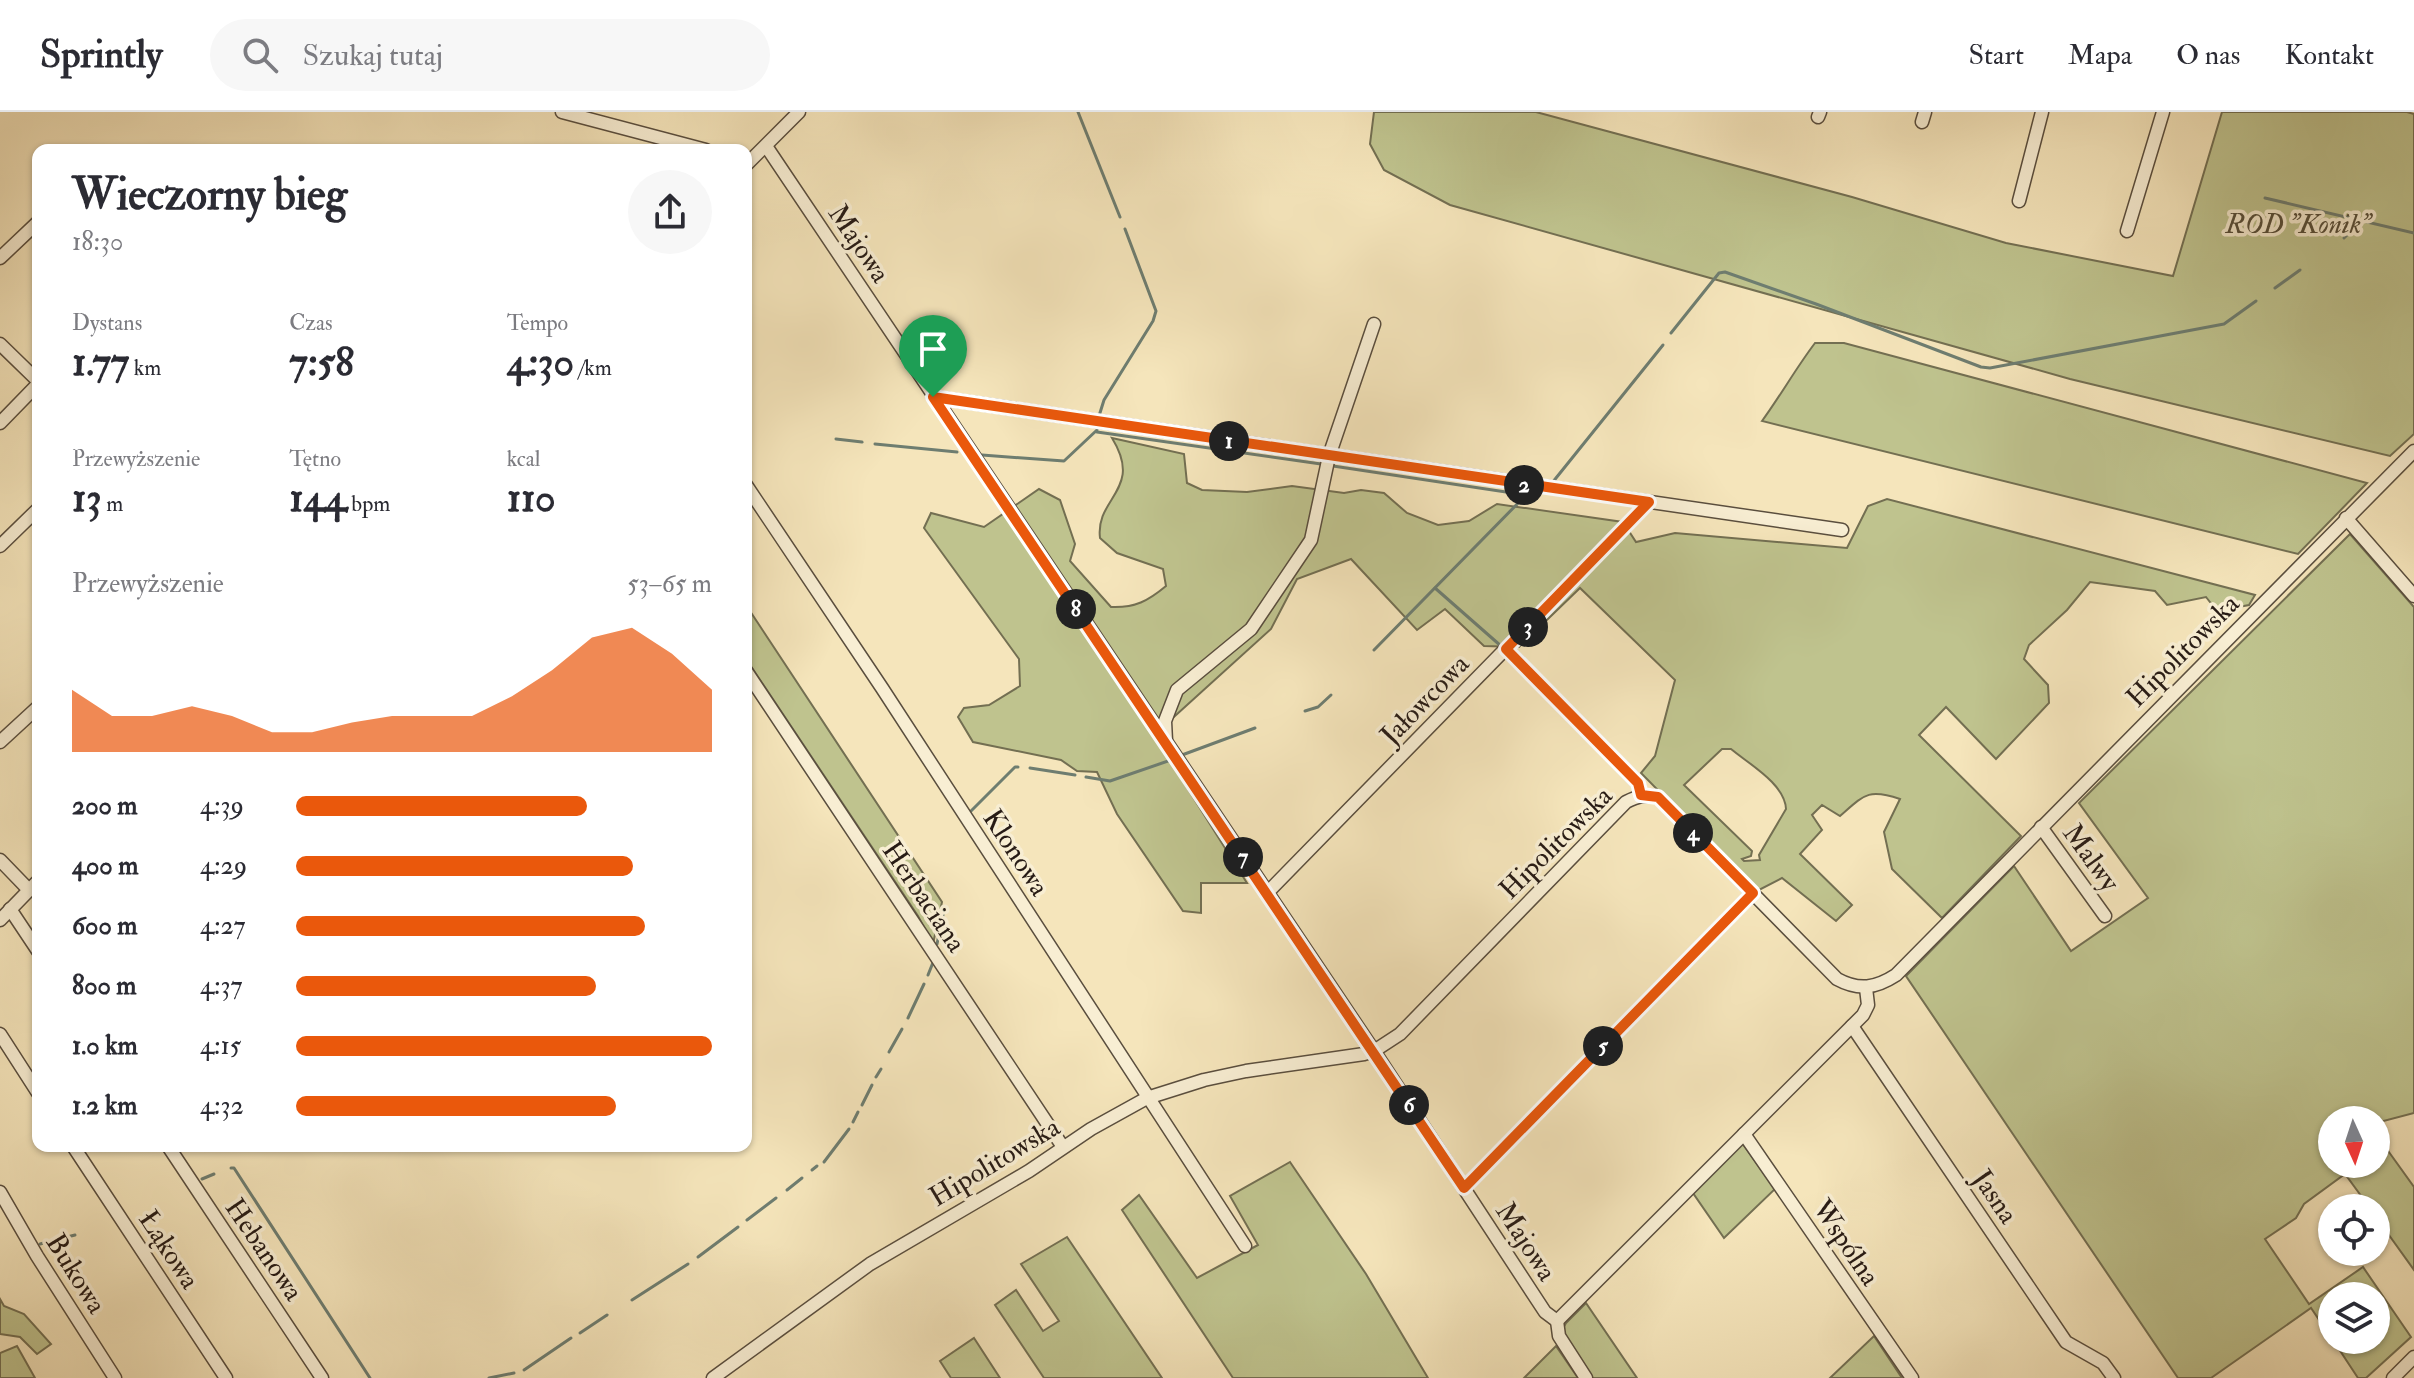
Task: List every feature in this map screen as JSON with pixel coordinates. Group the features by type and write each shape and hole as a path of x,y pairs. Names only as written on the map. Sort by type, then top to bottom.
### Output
{"street":[{"path":"562,112 683,144"},
{"path":"752,158 799,112"},
{"path":"2019,201 2042,112"},
{"path":"2127,231 2163,112"},
{"name":"Majowa","path":"766,146 1374,1051 1545,1312 1557,1321 1559,1336 1586,1378"},
{"path":"0,258 32,228"},
{"path":"1166,744 1165,721 1177,690 1251,629 1311,540 1329,456 1374,324"},
{"path":"0,344 32,376"},
{"path":"0,423 32,388"},
{"path":"933,397 1842,530"},
{"name":"Hipolitowska","path":"713,1378 870,1264 1147,1098 1232,1074 1374,1051 1400,1034 1626,802 1641,795 1658,797 1837,979 1852,987 1866,988 1885,983 2414,451"},
{"name":"Klonowa","path":"752,494 1245,1246"},
{"name":"Jałowcowa","path":"1267,893 1649,502"},
{"path":"0,546 32,515"},
{"path":"2346,518 2414,596"},
{"path":"1506,649 1638,783 1641,795"},
{"name":"Herbaciana","path":"752,680 1063,1147"},
{"path":"0,742 32,713"},
{"name":"Malwy","path":"2041,827 2105,916"},
{"path":"0,860 32,884"},
{"path":"0,920 32,888"},
{"path":"1464,1188 1753,893"},
{"path":"10,909 32,942"},
{"path":"1557,1321 1865,1012 1866,988"},
{"name":"Jasna","path":"1852,1026 2066,1342 2101,1361 2114,1378"},
{"path":"0,1034 32,1084"},
{"name":"Wspólna","path":"1744,1134 1912,1378"},
{"name":"Łąkowa","path":"77,1152 226,1378"},
{"name":"Hebanowa","path":"172,1152 322,1378"},
{"name":"Bukowa","path":"0,1192 115,1378"},
{"path":"2393,1378 2414,1357"}],"green space":[{"name":"ROD \"Konik\"","path":"1374,112 1536,112 1852,197 2006,243 2173,276 2222,112 2414,114 2414,434 2390,456 2070,379 1450,205 1384,170 1370,144"},
{"path":"1815,343 1844,343 2367,483 2298,554 1762,421"},
{"path":"1112,438 1184,454 1187,483 1202,490 1247,492 1292,486 1344,493 1361,490 1384,493 1407,513 1438,525 1469,521 1497,504 1623,522 1636,542 1675,533 1847,548 1868,506 1887,499 2255,595 2249,605 2217,611 2206,597 2167,605 2155,591 2090,582 2067,610 2029,645 2024,659 2048,685 2049,703 1996,759 1946,707 1919,735 2021,836 1942,918 1892,869 1884,832 1900,799 1873,794 1855,803 1840,816 1822,805 1812,815 1822,830 1800,854 1852,905 1836,921 1782,878 1757,891 1641,773 1655,756 1675,680 1580,588 1519,647 1484,646 1445,609 1417,630 1351,559 1297,579 1271,629 1154,735 1247,883 1201,883 1201,913 1183,911 1117,814 1097,772 1077,771 1061,760 973,742 958,717 964,708 989,705 1020,686 1019,659 924,528 931,513 984,527 1039,489 1060,500 1075,544 1070,561 1111,607 1141,602 1166,586 1163,569 1117,553 1100,538 1104,512 1121,482 1123,470","holes":["1722,749 1731,749 1765,775 1784,800 1786,809 1759,855 1760,860 1744,861 1742,859 1751,856 1752,851 1684,785"]},
{"path":"2350,534 2414,607 2414,1113 2390,1119 2390,1106 2318,1106 2318,1178 2340,1178 2304,1204 2296,1218 2265,1239 2309,1304 2318,1298 2318,1318 2311,1308 2211,1378 2178,1378 1906,976 2014,866 2071,951 2148,898 2079,803"},
{"path":"752,614 942,902 933,944 918,916 752,668"},
{"path":"1742,1143 1775,1189 1724,1238 1693,1193"},
{"path":"2390,1154 2414,1187 2414,1270 2390,1237 2390,1194 2360,1194 2348,1178 2390,1178"},
{"path":"1290,1162 1366,1274 1428,1378 1233,1378 1122,1210 1139,1195 1197,1278 1258,1245 1230,1196"},
{"path":"1067,1237 1162,1378 1044,1378 995,1305 1016,1290 1043,1331 1059,1321 1021,1264"},
{"path":"2363,1267 2373,1282 2341,1282"},
{"path":"0,1299 4,1306 24,1314 51,1344 37,1354 20,1337 0,1334"},
{"path":"1586,1303 1637,1378 1592,1378 1562,1330"},
{"path":"2390,1306 2411,1337 2366,1378 2358,1378 2342,1354 2390,1354"},
{"path":"1874,1336 1902,1378 1830,1378"},
{"path":"974,1338 1000,1378 951,1378 940,1361"},
{"path":"17,1346 35,1378 0,1378 0,1353"},
{"path":"1556,1346 1578,1378 1524,1378"}],"waterway":[{"path":"1078,112 1120,217"},
{"path":"2265,198 2414,233"},
{"path":"2344,238 2361,221"},
{"path":"1099,416 1104,400 1153,321 1156,311 1125,229"},
{"path":"2275,288 2300,270"},
{"path":"1671,333 1719,273 1725,272 1990,368 2224,324 2256,301"},
{"path":"1552,483 1663,345"},
{"path":"982,455 1064,461 1097,430"},
{"path":"1097,432 1321,464"},
{"path":"836,439 862,442"},
{"path":"875,444 957,452"},
{"path":"1333,466 1526,495 1545,491"},
{"path":"1374,650 1526,495"},
{"path":"1435,588 1501,646"},
{"path":"1305,711 1318,707 1331,695"},
{"path":"1182,755 1255,728"},
{"path":"1086,777 1110,781 1171,760"},
{"path":"971,811 1018,767"},
{"path":"1030,768 1075,775"},
{"path":"937,944 944,910"},
{"path":"928,975 934,960"},
{"path":"908,1018 924,984"},
{"path":"889,1052 902,1029"},
{"path":"876,1077 881,1069"},
{"path":"862,1105 872,1085"},
{"path":"853,1122 858,1112"},
{"path":"824,1162 849,1129"},
{"path":"812,1170 817,1166"},
{"path":"231,1168 234,1168 370,1378"},
{"path":"202,1179 214,1174"},
{"path":"787,1190 802,1178"},
{"path":"747,1220 776,1198"},
{"path":"698,1257 738,1227"},
{"path":"40,1244 75,1235"},
{"path":"632,1300 688,1264"},
{"path":"580,1333 607,1315"},
{"path":"524,1370 571,1338"},
{"path":"489,1378 514,1373"}],"route":[{"path":"933,397 1649,502 1506,649 1638,783 1641,795 1658,797 1753,893 1464,1188 933,397"}]}
